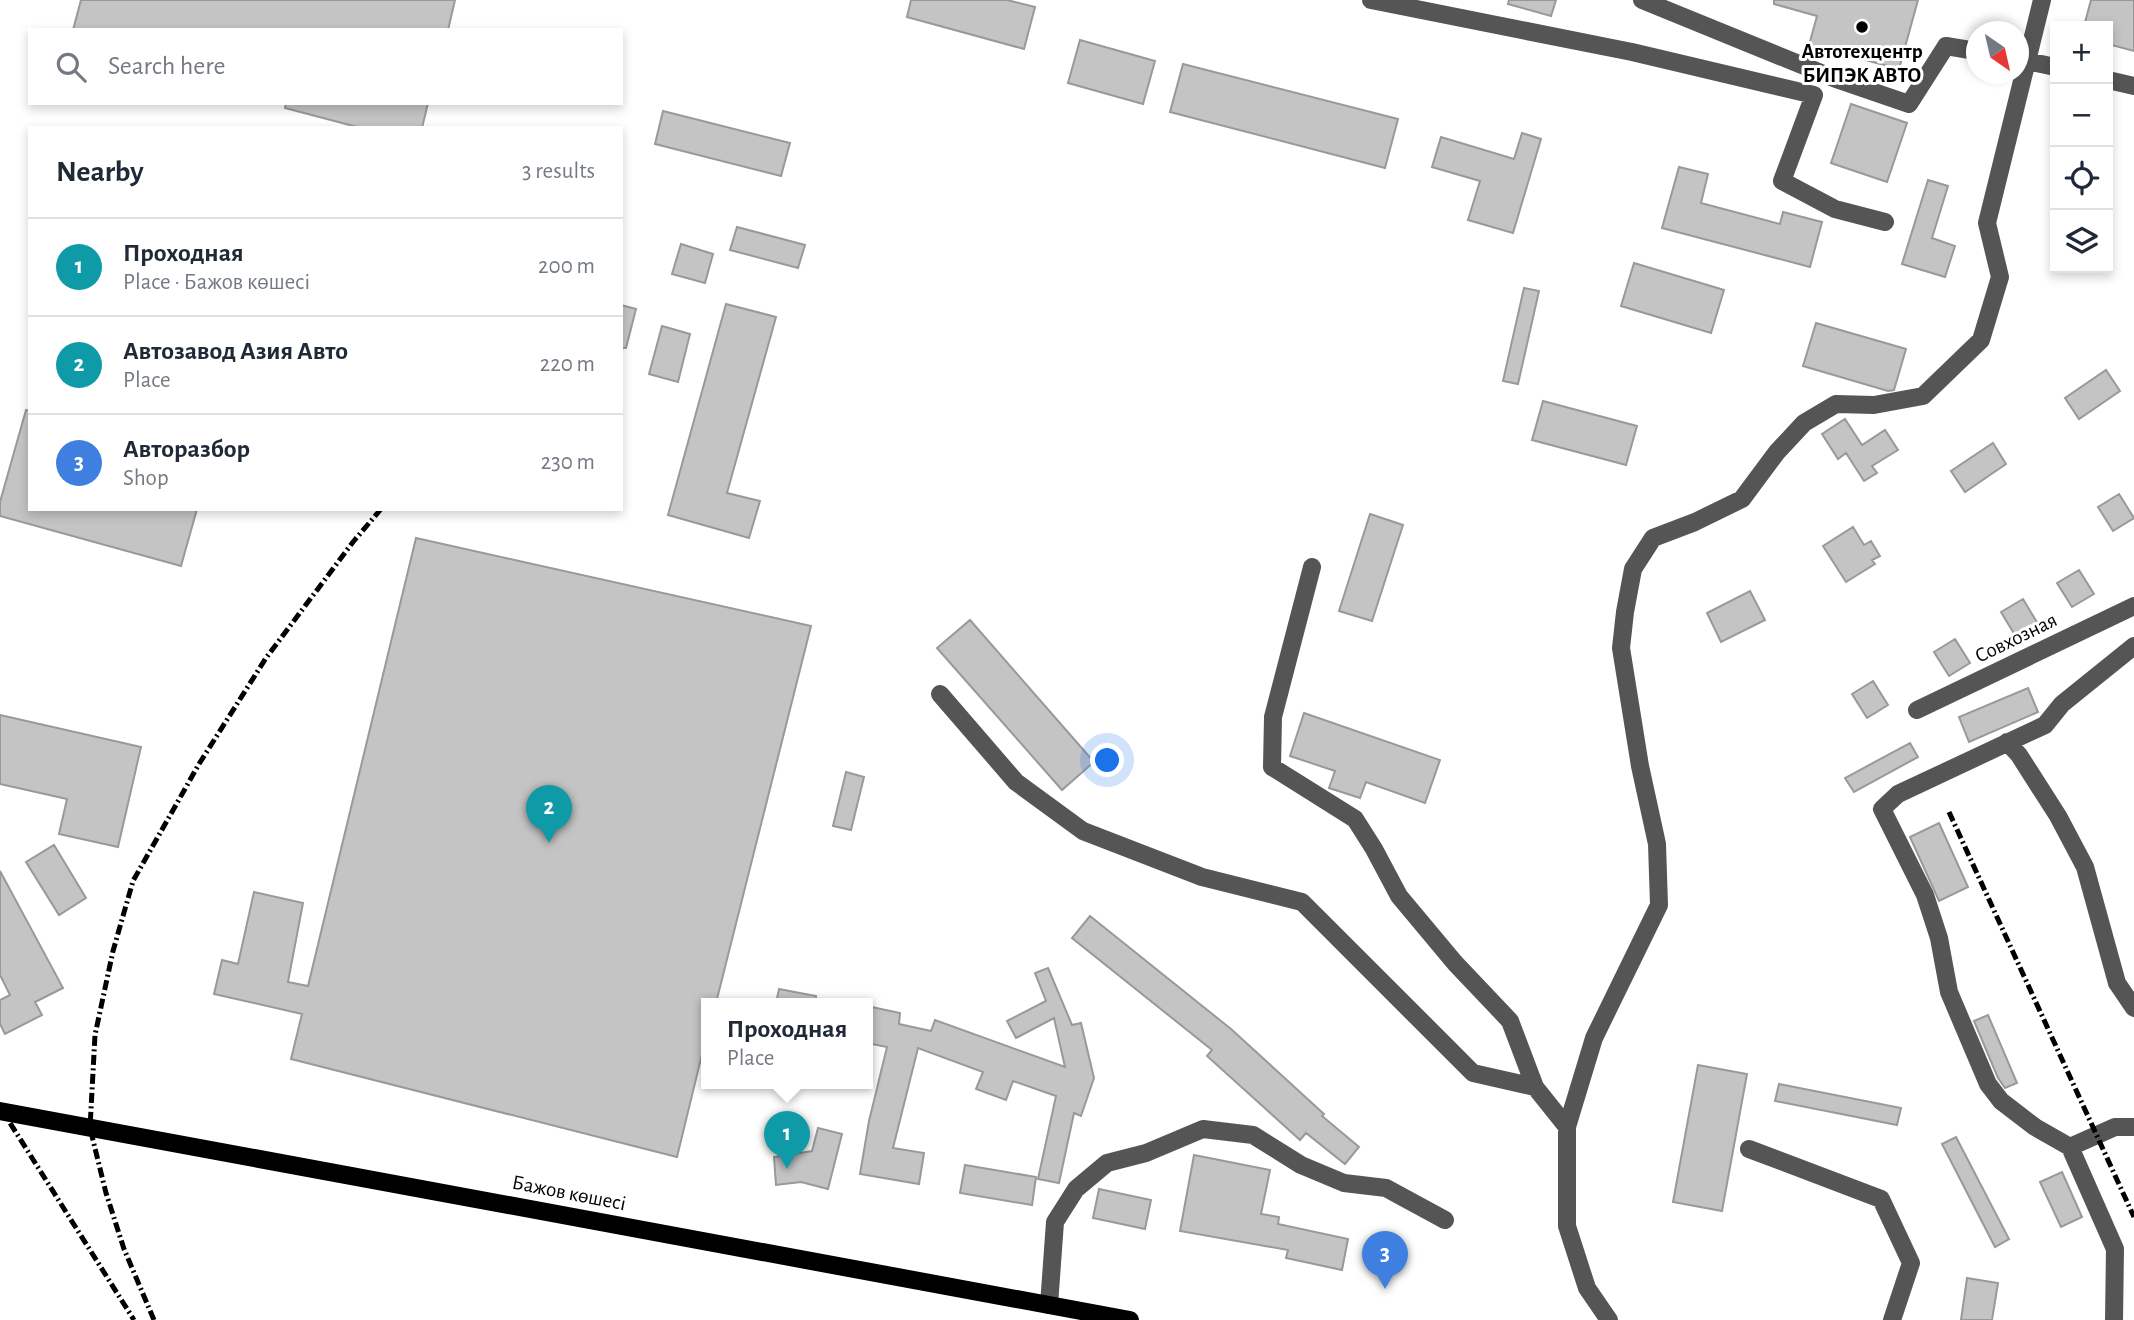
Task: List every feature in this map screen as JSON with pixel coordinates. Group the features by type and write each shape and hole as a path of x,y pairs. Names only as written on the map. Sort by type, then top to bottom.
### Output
{"main road":[{"name":"Бажов көшесі","path":"0,1111 1130,1320"}],"street":[{"path":"1371,0 1632,52 1814,95 1782,181 1835,209 1885,222"},
{"path":"1642,0 1836,79 1909,104 1946,46 1966,49"},
{"path":"2029,39 2042,0"},
{"path":"2029,61 2050,66"},
{"path":"2113,81 2134,86"},
{"path":"1609,1320 1587,1287 1567,1226 1567,1127 1594,1038 1659,905 1657,844 1640,766 1621,648 1633,569 1653,538 1695,522 1742,499 1777,452 1804,423 1836,404 1874,405 1923,396 1981,340 2000,277 1987,223 2017,84"},
{"path":"1311,567 1273,717 1272,767 1354,819 1374,849 1399,896 1455,963 1510,1021 1535,1087 1567,1127"},
{"name":"Совхозная","path":"1917,710 2134,606"},
{"path":"2114,1320 2115,1249 2070,1147 2001,1101 1987,1084 1949,992 1938,938 1925,895 1882,809 1898,794 2045,724 2062,704 2134,646"},
{"path":"940,694 1016,782 1083,831 1202,877 1302,902 1474,1073 1535,1087"},
{"path":"2007,742 2019,755 2052,806 2085,867 2117,983 2134,1008"},
{"path":"2070,1147 2115,1127 2134,1126"},
{"path":"1049,1305 1055,1222 1076,1189 1107,1163 1146,1153 1203,1129 1253,1135 1301,1166 1344,1182 1386,1188 1446,1220"},
{"path":"1749,1149 1881,1199 1911,1263 1892,1320"}],"building":[{"path":"81,0 455,0 448,28 74,28"},
{"path":"911,0 1007,0 1035,7 1024,49 907,17"},
{"path":"1509,0 1556,0 1551,16 1508,4"},
{"name":"Автотехцентр БИПЭК АВТО","path":"1774,0 1918,0 1899,69 1809,45 1817,16 1774,4"},
{"path":"2091,0 2134,0 2134,51 2113,45 2113,21 2085,21"},
{"path":"1080,40 1155,61 1143,104 1068,83"},
{"path":"1183,64 1398,119 1385,168 1170,112"},
{"path":"1851,104 1907,123 1887,182 1831,163"},
{"path":"286,105 428,105 422,126 353,126 285,108"},
{"path":"663,111 790,143 781,176 655,144"},
{"path":"1522,133 1541,139 1513,233 1468,220 1480,181 1432,167 1441,137 1514,159"},
{"path":"1679,167 1708,174 1701,203 1780,224 1783,212 1822,222 1810,267 1662,228"},
{"path":"1928,180 1948,186 1932,238 1955,246 1945,277 1902,264"},
{"path":"737,227 805,245 798,268 730,250"},
{"path":"681,244 713,254 705,283 672,274"},
{"path":"1634,263 1724,290 1711,333 1621,306"},
{"path":"1524,288 1539,291 1518,384 1503,381"},
{"path":"726,304 776,317 727,493 760,501 749,538 668,515"},
{"path":"623,306 636,309 626,348 623,348"},
{"path":"1816,323 1906,349 1894,390 1888,391 1803,366"},
{"path":"662,326 690,334 678,382 649,374"},
{"path":"2106,370 2120,391 2079,419 2065,398"},
{"path":"1543,401 1637,426 1626,465 1532,440"},
{"path":"26,410 28,511 196,511 181,566 0,516 0,502"},
{"path":"1845,419 1862,445 1885,430 1898,450 1872,466 1877,473 1864,481 1846,453 1838,459 1822,434"},
{"path":"1993,443 2006,464 1965,492 1951,471"},
{"path":"2119,494 2134,518 2113,531 2098,507"},
{"path":"1370,514 1403,525 1372,621 1339,611"},
{"path":"1853,527 1864,545 1871,541 1880,556 1872,560 1875,564 1846,582 1823,546"},
{"path":"416,538 811,626 717,998 701,998 701,1059 677,1157 291,1059 302,1014 214,994 222,960 238,964 254,892 303,903 288,982 308,986"},
{"path":"2079,570 2094,594 2072,607 2057,583"},
{"path":"1750,591 1765,620 1721,642 1707,613"},
{"path":"2023,599 2038,624 2016,637 2001,612"},
{"path":"970,620 1094,762 1062,790 937,648"},
{"path":"1955,639 1970,663 1949,676 1934,652"},
{"path":"1873,681 1888,705 1867,718 1852,694"},
{"path":"2028,688 2038,712 1969,742 1959,717"},
{"path":"1304,713 1440,760 1425,803 1366,782 1360,798 1329,788 1335,771 1290,756"},
{"path":"0,715 141,747 118,847 59,834 67,799 0,784"},
{"path":"1910,743 1918,757 1854,792 1845,778"},
{"path":"846,772 864,777 851,830 833,826"},
{"path":"1939,823 1968,887 1939,901 1910,837"},
{"path":"54,845 86,898 59,915 26,862"},
{"path":"0,871 63,988 35,1002 42,1015 5,1034 0,1024 0,1000 10,995 0,975"},
{"path":"1090,916 1231,1029 1324,1114 1322,1116 1359,1147 1345,1164 1306,1133 1300,1140 1207,1056 1212,1050 1072,938"},
{"path":"1048,968 1072,1025 1081,1023 1094,1078 1081,1116 1074,1113 1059,1183 1038,1179 1056,1096 1013,1081 1006,1100 976,1089 983,1072 918,1048 893,1148 924,1153 919,1184 860,1174 869,1121 887,1047 873,1044 873,1007 900,1013 899,1024 931,1031 935,1020 1065,1067 1054,1018 1016,1038 1007,1021 1046,1001 1035,973"},
{"path":"779,989 816,996 816,998 777,998"},
{"path":"1988,1015 2017,1083 2005,1088 1998,1078 1974,1021"},
{"path":"1698,1065 1747,1074 1722,1211 1673,1202"},
{"path":"1779,1084 1901,1108 1897,1125 1775,1101"},
{"path":"818,1128 842,1134 828,1189 801,1182 776,1185 774,1157 812,1151"},
{"path":"1956,1137 2009,1239 1995,1247 1942,1144"},
{"path":"1194,1155 1270,1170 1261,1214 1279,1217 1278,1224 1348,1239 1342,1270 1286,1258 1288,1250 1180,1231"},
{"path":"965,1165 1036,1177 1032,1205 960,1193"},
{"path":"2062,1172 2082,1217 2061,1227 2040,1182"},
{"path":"1099,1189 1151,1200 1145,1229 1093,1218"},
{"path":"1967,1278 1998,1283 1992,1320 1961,1320"}],"railway":[{"path":"154,1320 124,1249 106,1193 90,1128 95,1035 113,951 133,881 199,764 266,658 379,511"},
{"path":"1949,812 2134,1217"},
{"path":"0,1107 134,1320"}],"place":[{"name":"Автотехцентр БИПЭК АВТО","path":"1862,27"},
{"name":"Автозавод Азия Авто","path":"549,843"},
{"name":"Проходная","path":"787,1169"},
{"name":"Авторазбор","path":"1385,1289"}]}
